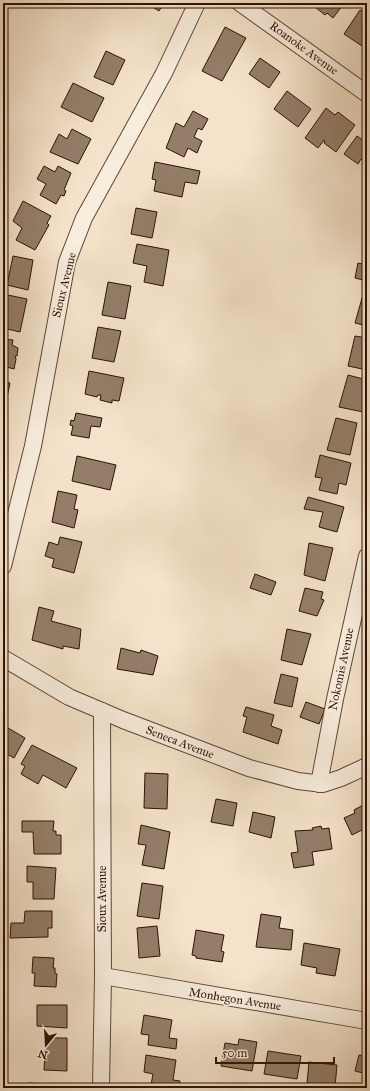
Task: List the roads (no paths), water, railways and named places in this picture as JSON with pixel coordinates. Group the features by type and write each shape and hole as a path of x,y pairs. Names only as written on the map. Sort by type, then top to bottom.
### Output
{"street":[{"name":"Sioux Avenue","path":"3,566 32,446 67,262 84,218 164,73 197,3"},
{"name":"Roanoke Avenue","path":"240,3 367,94"},
{"name":"Nokomis Avenue","path":"319,784 336,691 367,556"},
{"name":"Seneca Avenue","path":"3,658 69,697 249,768 298,781 323,784 341,778 367,766"},
{"name":"Sioux Avenue","path":"100,1088 102,976 102,711"},
{"name":"Monhegon Avenue","path":"102,976 367,1020"}]}
